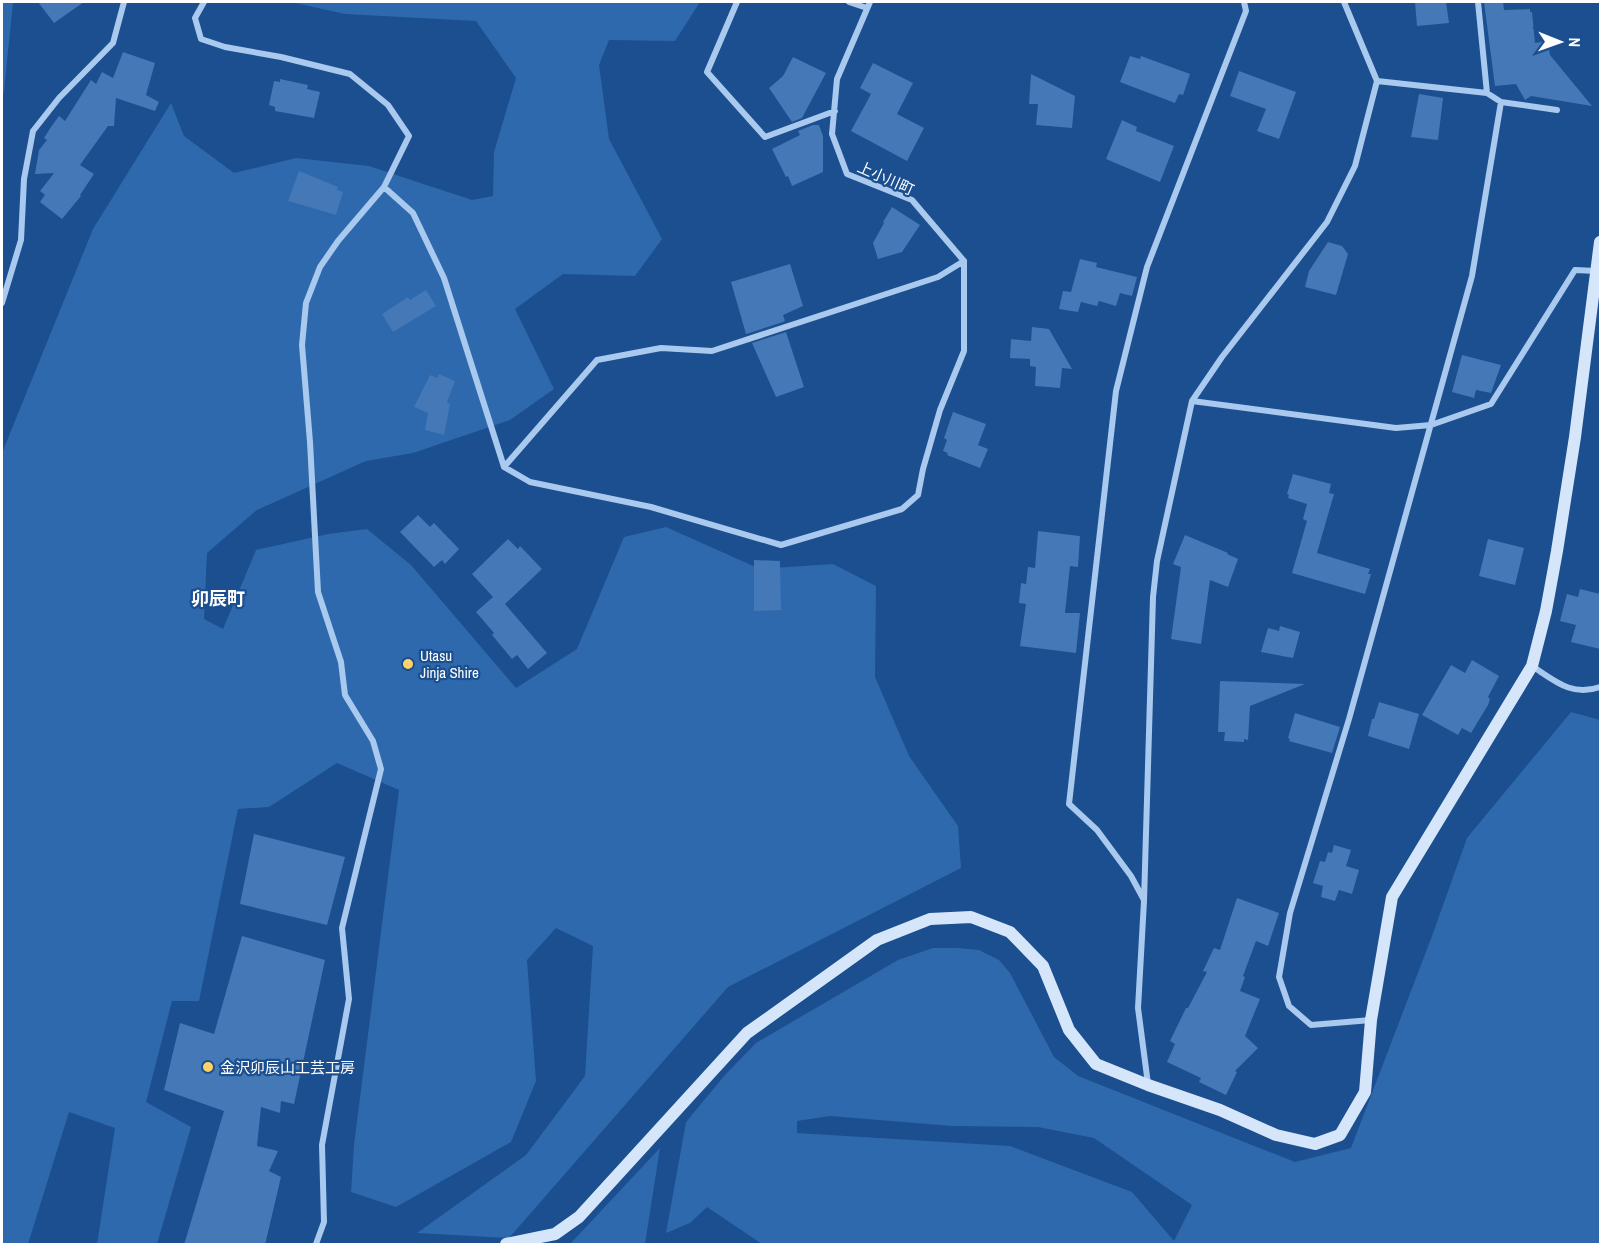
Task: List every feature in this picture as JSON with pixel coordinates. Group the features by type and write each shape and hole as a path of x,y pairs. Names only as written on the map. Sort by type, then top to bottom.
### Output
{"street":[{"path":"2,303 21,240 24,179 33,131 59,98 113,43 124,2"},
{"path":"204,2 195,18 201,39 225,47 281,57 350,74 388,105 409,136 384,187 338,241 320,267 306,303 302,345 318,592 341,662 345,695 373,741 381,770 342,928 349,999 322,1144 324,1222 316,1245"},
{"path":"737,2 707,72 757,129 765,137 834,111"},
{"path":"849,2 869,5"},
{"path":"1144,901 1131,876 1097,830 1069,804 1116,391 1148,267 1246,11 1244,2"},
{"path":"1148,1085 1138,1008 1156,561 1192,401 1222,357 1327,222 1355,166 1377,81 1344,2"},
{"path":"1478,2 1487,93"},
{"name":"上小川町","path":"869,5 837,79 832,134 847,174 912,200 964,261"},
{"path":"1377,81 1487,93 1501,102 1557,110"},
{"path":"1371,1020 1311,1025 1289,1006 1279,977 1290,913 1348,719 1472,276 1501,102"},
{"path":"384,187 412,213 444,278 504,467 530,482 651,507 781,545 902,509 918,495 940,410 964,351 964,261"},
{"path":"506,1245 555,1234 579,1216 747,1033 877,939 930,919 971,917 1010,932 1043,966 1069,1030 1096,1064 1220,1110 1276,1134 1315,1144 1340,1135 1365,1092 1371,1020 1392,897 1532,666 1546,611 1557,551 1575,437 1600,242"},
{"path":"504,467 597,360 661,348 712,351 938,277 964,261"},
{"path":"1192,401 1396,428 1431,425 1491,404 1575,270 1596,271"},
{"path":"1532,666 1566,688 1592,690 1600,687"}],"shaded area":[{"path":"2,2 13,2 2,97"},
{"path":"291,2 700,2 675,41 609,40 599,65 609,139 662,239 635,276 563,274 515,309 554,389 510,420 413,453 366,461 257,510 207,553 204,619 223,629 256,550 328,534 367,529 411,565 516,688 577,649 624,537 666,527 760,569 833,564 876,586 875,677 909,756 958,826 961,868 728,987 509,1238 417,1233 526,1155 585,1076 593,946 556,928 527,960 536,1081 511,1142 396,1207 351,1192 354,1145 399,790 337,763 269,807 238,809 199,1001 172,1001 146,1102 191,1127 157,1244 97,1244 115,1128 69,1112 28,1244 2,1244 2,453 93,229 171,103 184,136 234,173 296,158 369,166 472,200 493,196 494,152 516,78 476,21 345,14"},
{"path":"1571,712 1600,720 1600,1244 762,1244 707,1207 690,1223 666,1233 686,1122 725,1075 756,1043 898,960 933,948 979,950 999,960 1010,973 1054,1057 1078,1076 1295,1162 1351,1148 1467,838","holes":["830,1116 952,1126 1038,1127 1094,1138 1192,1205 1174,1241 1132,1192 1010,1146 797,1133 797,1121"]},
{"path":"660,1148 645,1244 570,1244"}],"building":[{"path":"38,2 84,2 54,23"},
{"path":"1415,2 1446,2 1449,23 1417,26"},
{"path":"1484,2 1503,2 1504,10 1530,9 1535,43 1548,41 1550,55 1592,106 1531,96 1525,100 1516,84 1495,86"},
{"path":"123,52 155,63 146,95 159,102 155,111 116,98 114,126 108,126 80,165 94,174 81,196 62,219 40,202 45,195 40,191 54,173 35,174 39,150 47,140 44,138 59,116 65,121 91,80 96,84 102,72 113,78"},
{"path":"1130,56 1140,59 1141,56 1190,74 1183,95 1179,94 1175,103 1120,82"},
{"path":"793,57 826,73 802,118 792,122 769,88 783,76"},
{"path":"873,63 913,83 897,114 924,128 907,161 851,131 871,94 860,88"},
{"path":"1239,71 1296,92 1279,139 1257,131 1266,109 1230,96"},
{"path":"1031,74 1075,96 1072,128 1036,125 1038,104 1029,104"},
{"path":"280,79 308,85 307,89 320,92 314,118 275,111 275,107 269,105 274,81 280,82"},
{"path":"1419,94 1443,98 1438,140 1411,137"},
{"path":"1122,120 1137,127 1136,131 1174,146 1160,182 1106,159"},
{"path":"819,125 823,136 823,172 792,186 772,149 800,135 798,131"},
{"path":"299,171 338,187 337,190 343,192 336,215 288,201"},
{"path":"892,207 920,225 902,252 878,259 873,243"},
{"path":"1328,242 1342,246 1348,254 1336,295 1305,287 1309,271"},
{"path":"1080,259 1097,263 1096,267 1137,277 1132,296 1120,293 1116,306 1099,301 1097,306 1081,302 1078,312 1059,309 1063,291 1071,292"},
{"path":"790,264 803,306 783,315 785,321 783,322 746,334 731,282"},
{"path":"426,290 436,306 393,332 382,314 408,297 410,300"},
{"path":"1032,327 1049,329 1072,369 1062,368 1060,388 1035,386 1036,367 1030,366 1030,359 1010,358 1011,339 1031,341"},
{"path":"786,332 804,387 776,397 752,343"},
{"path":"1462,355 1501,365 1491,393 1476,390 1474,398 1452,392"},
{"path":"439,374 455,381 447,402 450,404 444,435 425,430 428,413 414,407 430,375 437,378"},
{"path":"953,412 986,424 978,445 988,449 980,468 947,455 948,453 943,451 947,440 944,438"},
{"path":"1293,474 1331,484 1329,493 1334,494 1317,553 1370,569 1368,574 1371,574 1365,594 1292,573 1307,521 1303,519 1307,504 1288,498"},
{"path":"418,515 430,527 434,523 459,549 445,564 442,560 434,567 400,532"},
{"path":"1038,531 1080,536 1078,567 1070,566 1065,613 1080,613 1076,653 1020,646 1026,604 1019,603 1021,583 1026,584 1028,567 1035,568"},
{"path":"1185,535 1238,559 1228,587 1210,580 1201,644 1171,639 1181,567 1173,564"},
{"path":"508,539 518,549 520,546 542,569 505,604 547,653 528,669 517,655 512,659 476,612 493,597 472,574"},
{"path":"1488,539 1524,548 1515,585 1479,576"},
{"path":"754,560 780,561 781,610 754,611"},
{"path":"1580,589 1600,594 1600,649 1571,642 1576,625 1560,621 1567,594 1578,597"},
{"path":"1280,626 1300,632 1293,658 1261,652 1268,628 1279,631"},
{"path":"1472,660 1499,676 1488,697 1490,699 1488,705 1471,733 1462,728 1458,735 1422,715 1451,665 1465,673"},
{"path":"1220,681 1305,684 1250,706 1248,740 1244,739 1244,742 1224,741 1225,732 1218,732"},
{"path":"1379,702 1419,714 1409,749 1368,736"},
{"path":"1295,713 1340,727 1332,753 1289,741"},
{"path":"254,834 345,857 327,925 240,904"},
{"path":"1334,845 1351,850 1346,866 1359,870 1352,894 1339,890 1335,901 1321,897 1323,886 1313,883 1320,861 1325,862 1328,852 1332,853"},
{"path":"1237,898 1279,913 1268,946 1256,941 1240,991 1260,999 1245,1036 1258,1048 1235,1071 1237,1072 1226,1095 1199,1082 1201,1078 1167,1062 1175,1044 1170,1041 1207,972 1203,971 1214,948 1220,950"},
{"path":"242,936 325,960 294,1104 281,1101 280,1113 261,1107 257,1146 278,1151 269,1171 281,1177 265,1245 184,1245 224,1111 164,1090 180,1023 214,1034"}],"place":[{"name":"Utasu Jinja Shire","path":"408,664"},
{"name":"金沢卯辰山工芸工房","path":"208,1067"}],"district":[{"name":"卯辰町","path":"218,598"}]}
